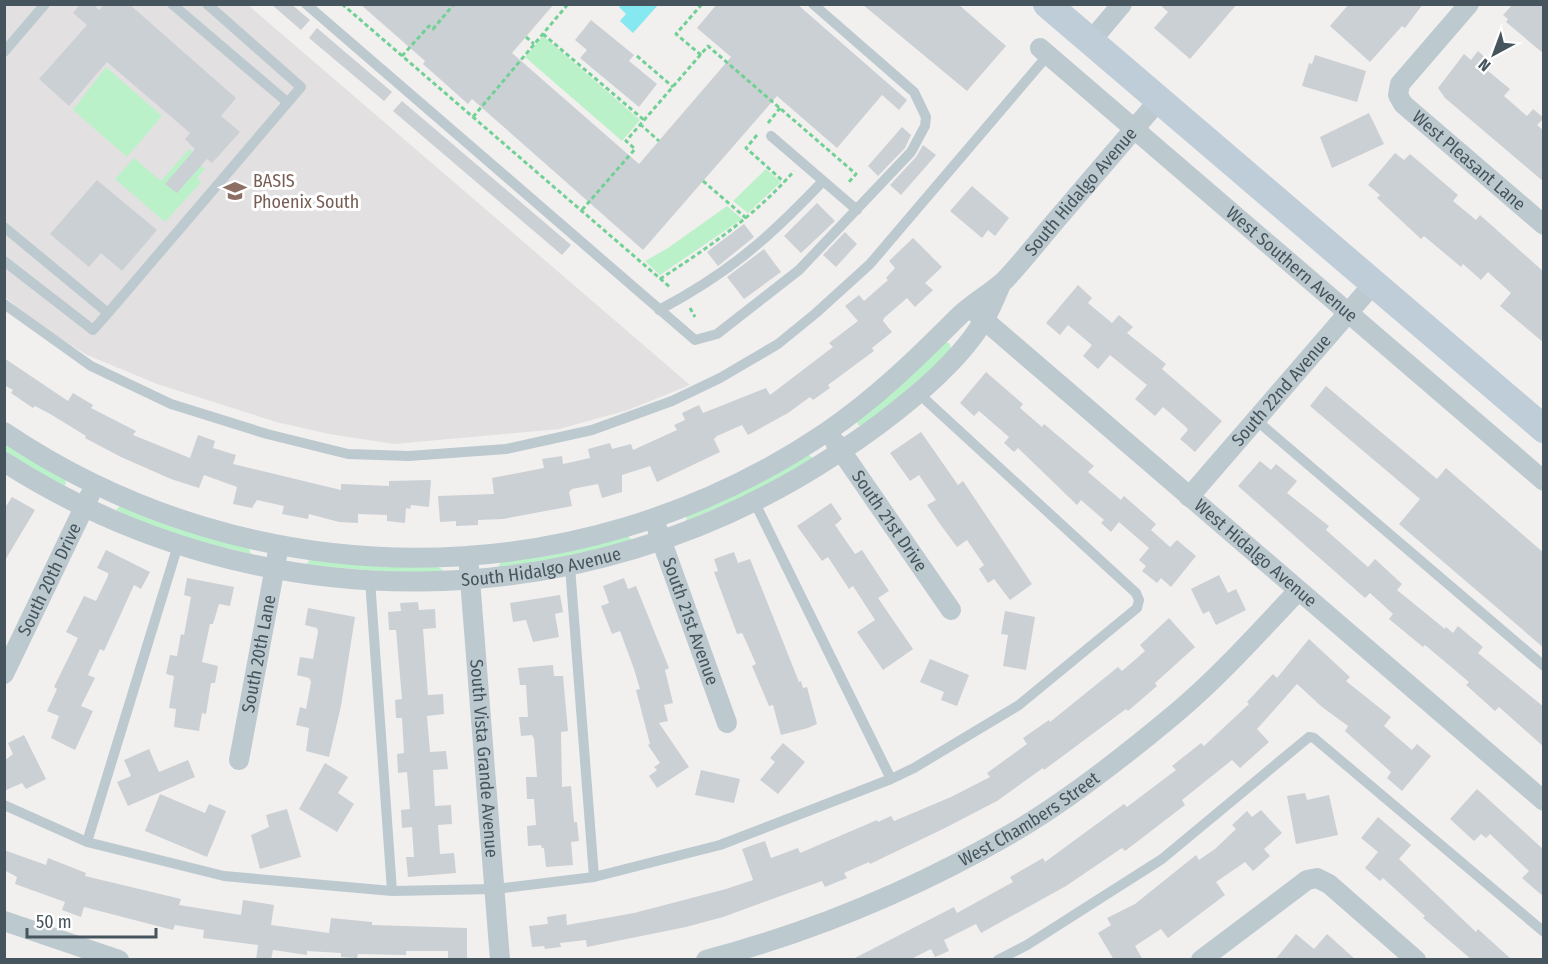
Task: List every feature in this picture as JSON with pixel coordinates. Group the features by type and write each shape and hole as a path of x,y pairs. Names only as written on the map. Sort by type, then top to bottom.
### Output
{"main road":[{"name":"West Southern Avenue","path":"1047,4 1544,429"}],"street":[{"path":"1090,42 1122,4"},
{"name":"West Pleasant Lane","path":"1469,4 1400,84 1398,95 1403,104 1544,225"},
{"name":"West Southern Avenue","path":"1044,51 1544,481"},
{"name":"South Hidalgo Avenue","path":"6,466 85,507 178,544 275,569 407,583 470,581 570,567 631,552 755,503 841,451 917,393 959,352 984,320 1003,282 1159,100"},
{"name":"South Hidalgo Avenue","path":"4,432 63,468 95,484 184,521 279,547 351,557 411,559 468,556 588,538 653,519 722,491 763,471 827,431 888,384 969,306 1003,282"},
{"name":"South 22nd Avenue","path":"1189,497 1374,283"},
{"name":"West Hidalgo Avenue","path":"969,306 1544,801"},
{"name":"South 21st Drive","path":"827,431 951,610"},
{"name":"South 20th Drive","path":"4,674 95,484"},
{"name":"South 21st Avenue","path":"653,519 727,723"},
{"name":"South 20th Lane","path":"239,760 279,547"},
{"name":"South Vista Grande Avenue","path":"468,556 500,960"},
{"name":"West Chambers Street","path":"706,960 772,942 839,916 945,868 1021,828 1102,771 1178,712 1247,646 1298,591"},
{"path":"1201,960 1307,880 1317,878 1329,884 1416,960"},
{"path":"4,921 119,960"}],"lane":[{"path":"4,52 45,4"},
{"path":"172,4 287,102"},
{"path":"4,261 93,330 301,87 207,4"},
{"path":"306,4 695,340 717,334 799,270 911,152 925,126 924,110 914,92 813,4"},
{"path":"4,304 91,366 171,404 267,434 348,454 409,456 506,449 592,430 672,401 720,378 778,344 816,313 870,264 1044,51"},
{"path":"771,136 857,210"},
{"path":"659,310 682,298 750,253 823,181"},
{"path":"4,226 108,313"},
{"path":"4,805 87,842 224,876 392,891 495,889 594,877 720,845 891,779 914,768 1019,705 1137,608 1139,600 1136,593 917,393"},
{"path":"1256,420 1544,666"},
{"path":"755,503 891,779"},
{"path":"87,842 178,544"},
{"path":"570,567 594,877"},
{"path":"370,580 392,891"},
{"path":"998,960 1065,922 1162,859 1309,737 1314,738 1544,932"}],"path":[{"path":"342,4 682,298 695,317"},
{"path":"402,56 429,26 433,29 454,4"},
{"path":"473,117 568,4"},
{"path":"701,55 676,34 702,4"},
{"path":"543,34 644,120"},
{"path":"525,37 534,44"},
{"path":"582,210 635,149 626,141 708,46 856,174 839,194"},
{"path":"637,56 673,87"},
{"path":"640,124 659,141"},
{"path":"660,279 705,250 746,218 771,197 802,162"},
{"path":"703,181 746,218"}],"shaded area":[{"name":"BASIS Phoenix South","path":"4,5 248,5 690,385 628,410 559,429 394,444 329,434 276,422 157,384 87,355 36,323 5,297"}],"green space":[{"path":"543,36 640,120 622,141 525,57"},
{"path":"106,67 162,116 127,157 73,110"},
{"path":"189,149 201,159 198,162 205,169 197,178 201,182 165,222 115,179 134,158 161,181"},
{"path":"766,169 781,182 748,213 733,201"},
{"path":"727,206 742,219 660,275 645,261 668,248"},
{"path":"946,342 950,344 951,350 900,397 862,426 858,425 857,421"},
{"path":"4,442 65,479 66,484 63,487 5,453"},
{"path":"807,454 813,458 780,481 686,521 687,515 745,489"},
{"path":"120,506 192,533 249,548 251,554 157,531 116,510"},
{"path":"627,535 633,541 593,555 498,567 501,562 568,551"},
{"path":"310,559 382,566 438,567 443,570 440,576 306,565"}],"water":[{"path":"621,5 658,5 633,33 620,21 626,14 619,7"}],"building":[{"path":"80,4 93,4 99,10 105,4 129,4 236,98 221,116 240,132 212,163 207,159 177,193 165,184 195,149 185,139 190,133 107,62 69,106 39,79 87,25 73,13"},
{"path":"271,4 291,4 310,20 301,30"},
{"path":"360,4 554,4 512,53 639,164 731,57 697,28 717,4 797,4 907,100 899,110 882,95 837,148 777,96 643,250 472,99 468,104 423,64 425,61"},
{"path":"862,4 958,4 1006,46 967,91"},
{"path":"1159,4 1237,4 1190,59 1154,28 1168,12"},
{"path":"1349,4 1423,4 1405,28 1402,26 1370,62 1330,26"},
{"path":"1513,4 1544,4 1544,54 1506,22 1508,19 1503,15"},
{"path":"591,20 634,55 629,61 657,84 639,107 580,58 587,50 575,40"},
{"path":"317,28 392,92 384,101 309,38"},
{"path":"1478,51 1493,65 1488,71 1510,89 1504,96 1527,116 1533,109 1544,118 1537,125 1544,131 1544,182 1445,98 1438,88 1464,54 1471,60"},
{"path":"1315,55 1366,71 1357,102 1302,86 1309,63 1312,64"},
{"path":"402,101 571,245 562,255 393,111"},
{"path":"1369,113 1384,144 1332,168 1320,137"},
{"path":"902,127 911,135 905,148 878,176 868,166"},
{"path":"923,145 936,155 901,195 890,185 916,157"},
{"path":"1395,153 1404,160 1410,154 1458,195 1453,201 1476,220 1480,215 1544,272 1544,343 1500,306 1511,293 1488,272 1481,280 1463,264 1461,267 1424,236 1421,239 1377,198 1380,195 1368,185"},
{"path":"97,180 157,230 122,271 101,253 89,267 50,234"},
{"path":"972,186 1009,218 995,236 988,230 982,238 950,211"},
{"path":"817,203 835,221 801,253 784,236"},
{"path":"744,224 754,237 718,266 707,252"},
{"path":"845,232 857,244 836,267 823,255"},
{"path":"913,238 942,267 925,283 933,290 915,307 907,298 884,318 883,321 892,332 872,348 874,351 828,385 830,388 813,400 810,397 788,413 748,435 742,425 717,436 714,439 720,452 657,482 650,466 622,475 622,492 602,498 598,484 572,489 569,492 572,506 503,519 478,520 478,525 456,526 456,521 440,522 438,496 494,494 492,478 544,468 542,459 562,456 563,464 590,458 588,449 610,443 612,449 631,444 633,450 677,430 674,425 685,420 682,413 699,405 703,413 766,388 770,395 833,347 829,343 858,321 845,306 859,295 864,301 888,280 886,278 895,268 889,261"},
{"path":"764,249 781,272 744,299 727,277"},
{"path":"1078,285 1092,298 1088,303 1112,323 1119,315 1133,327 1127,333 1166,364 1162,369 1222,421 1195,452 1180,439 1188,430 1186,427 1163,407 1155,416 1135,399 1147,385 1110,355 1098,369 1083,356 1092,345 1068,325 1060,335 1046,323"},
{"path":"4,358 68,401 73,393 93,405 91,408 136,431 133,435 190,458 198,435 215,441 213,448 236,455 233,464 341,490 341,484 389,486 389,481 431,480 429,507 411,505 410,509 406,508 405,523 387,521 387,515 358,514 358,523 339,522 309,514 308,519 282,514 284,506 257,500 252,508 233,504 237,487 204,475 199,488 171,479 121,457 85,438 86,436 52,415 35,406 33,408 11,393 13,390 4,385"},
{"path":"986,372 1023,404 1020,408 1042,427 1044,424 1094,466 1088,472 1121,500 1124,496 1156,524 1151,530 1170,547 1177,540 1196,556 1171,587 1161,578 1157,583 1142,571 1146,566 1139,560 1149,548 1119,522 1111,532 1101,523 1104,520 1081,500 1077,505 1018,448 1014,452 1004,443 1009,437 979,411 974,416 960,403"},
{"path":"1326,386 1437,479 1446,468 1544,553 1544,648 1399,524 1420,499 1310,406"},
{"path":"921,432 958,485 963,481 1032,584 1010,600 994,579 988,583 979,569 984,565 967,540 957,547 940,524 927,505 936,500 919,475 910,481 890,453"},
{"path":"1260,461 1271,470 1276,464 1297,481 1287,493 1329,526 1326,530 1368,567 1375,559 1402,584 1397,590 1445,629 1446,627 1453,633 1458,626 1483,647 1478,653 1544,707 1544,747 1499,707 1495,711 1466,685 1469,682 1425,645 1423,647 1389,619 1393,614 1370,593 1365,598 1238,486"},
{"path":"12,497 35,510 4,562 4,509"},
{"path":"831,503 842,519 835,525 855,554 862,550 889,591 878,598 913,649 883,670 857,632 875,620 853,586 849,589 828,557 822,561 797,526"},
{"path":"106,550 150,572 141,589 134,585 104,651 100,649 88,675 95,678 81,706 93,711 75,750 51,738 59,716 47,711 57,689 54,687 78,638 66,632 84,596 96,601 108,576 108,573 97,568"},
{"path":"734,552 738,563 750,559 799,682 801,681 803,688 807,687 817,724 781,735 773,705 769,706 752,666 756,664 742,633 737,634 714,572 718,571 714,559"},
{"path":"1219,575 1228,593 1236,589 1246,610 1216,625 1209,611 1203,614 1191,589"},
{"path":"187,578 234,587 230,606 219,604 213,624 210,624 202,662 218,666 215,683 211,683 206,714 202,713 199,731 174,727 176,709 169,708 174,676 166,674 170,655 177,656 181,634 184,635 191,597 184,595"},
{"path":"624,578 628,589 636,586 669,668 665,670 673,703 664,705 668,721 659,723 689,767 657,788 649,776 657,770 654,767 660,763 648,745 650,744 636,690 640,689 634,669 620,631 612,634 601,606 609,603 603,586"},
{"path":"560,595 563,612 555,614 559,637 533,642 526,620 513,622 510,603"},
{"path":"418,602 419,610 435,609 436,628 423,629 428,695 443,694 444,714 427,716 430,752 446,751 448,769 433,770 435,806 451,805 452,824 438,825 440,854 454,853 456,873 408,877 406,857 414,857 412,827 402,828 401,810 410,809 407,772 398,773 397,754 404,753 402,718 396,718 395,700 402,699 396,630 389,630 388,612 401,611 400,603"},
{"path":"308,608 355,617 341,706 329,757 306,751 309,728 296,725 300,707 306,709 311,682 309,678 297,675 300,657 313,659 318,632 317,628 305,625"},
{"path":"1005,611 1035,617 1026,670 1003,666 1008,635 1001,634"},
{"path":"1169,618 1195,647 1155,683 1157,686 1128,711 1126,709 1044,770 1043,768 997,801 945,828 870,864 869,862 844,873 847,878 825,887 822,881 723,917 587,947 586,940 560,943 561,947 545,949 544,946 532,947 529,926 548,924 547,917 566,914 567,925 634,913 726,889 753,880 742,849 765,841 771,858 798,848 800,853 877,820 878,822 891,816 894,821 951,797 990,777 987,773 1027,744 1023,738 1049,720 1050,722 1118,667 1122,671 1145,651 1140,645"},
{"path":"1309,639 1350,677 1346,681 1391,717 1384,726 1412,750 1417,744 1431,756 1402,791 1387,778 1391,772 1345,731 1348,726 1322,707 1297,684 1257,729 1269,742 1240,768 1232,760 1182,800 1185,805 1125,851 1122,848 1066,886 981,933 976,924 944,940 949,951 935,957 931,949 909,960 851,960 954,907 957,913 1013,882 1010,877 1043,858 1045,862 1124,804 1127,807 1176,770 1172,766 1201,743 1204,746 1249,704 1247,702 1273,674 1277,678"},
{"path":"930,659 969,675 957,706 941,700 944,692 920,682"},
{"path":"553,665 554,676 563,676 568,731 561,732 562,787 571,786 574,822 577,822 579,841 571,842 573,865 546,867 544,848 541,845 528,846 527,826 536,825 534,799 527,799 526,777 537,777 534,739 532,735 521,736 519,717 528,717 526,685 520,685 518,668"},
{"path":"24,735 46,779 26,789 22,783 4,791 4,761 13,754 8,743"},
{"path":"783,743 805,762 778,794 760,780 775,762 770,758"},
{"path":"149,749 159,772 188,760 195,777 128,806 117,782 131,776 124,760"},
{"path":"325,763 348,777 338,793 354,804 337,832 299,809"},
{"path":"701,770 740,779 734,803 695,795"},
{"path":"1477,789 1544,850 1544,897 1522,878 1529,871 1490,834 1486,838 1481,834 1474,841 1450,819"},
{"path":"1305,793 1307,800 1329,795 1338,835 1296,844 1287,796"},
{"path":"160,794 205,813 209,804 226,811 207,857 145,831"},
{"path":"287,809 301,857 260,869 251,835 269,827 266,815"},
{"path":"1261,810 1282,833 1264,849 1270,856 1253,871 1245,862 1216,882 1225,895 1168,938 1161,929 1135,946 1143,960 1114,960 1098,933 1111,925 1107,918 1135,904 1196,855 1199,860 1215,849 1236,829 1232,825 1247,811 1252,817"},
{"path":"1378,817 1411,845 1399,859 1476,932 1478,929 1512,960 1472,960 1423,918 1425,916 1383,878 1380,881 1365,868 1378,852 1361,838"},
{"path":"4,850 46,865 48,858 86,873 85,876 181,899 179,905 241,915 243,900 274,905 271,925 329,933 331,918 372,922 372,925 467,928 467,958 448,958 448,951 406,951 406,955 358,954 357,958 341,957 341,953 307,951 307,955 273,950 271,960 256,960 258,945 203,938 204,930 175,925 173,930 84,907 81,917 62,910 65,902 15,884 17,877 4,870"},
{"path":"1296,934 1314,949 1327,934 1356,960 1275,960"}],"place":[{"name":"BASIS Phoenix South","path":"235,191"}]}
